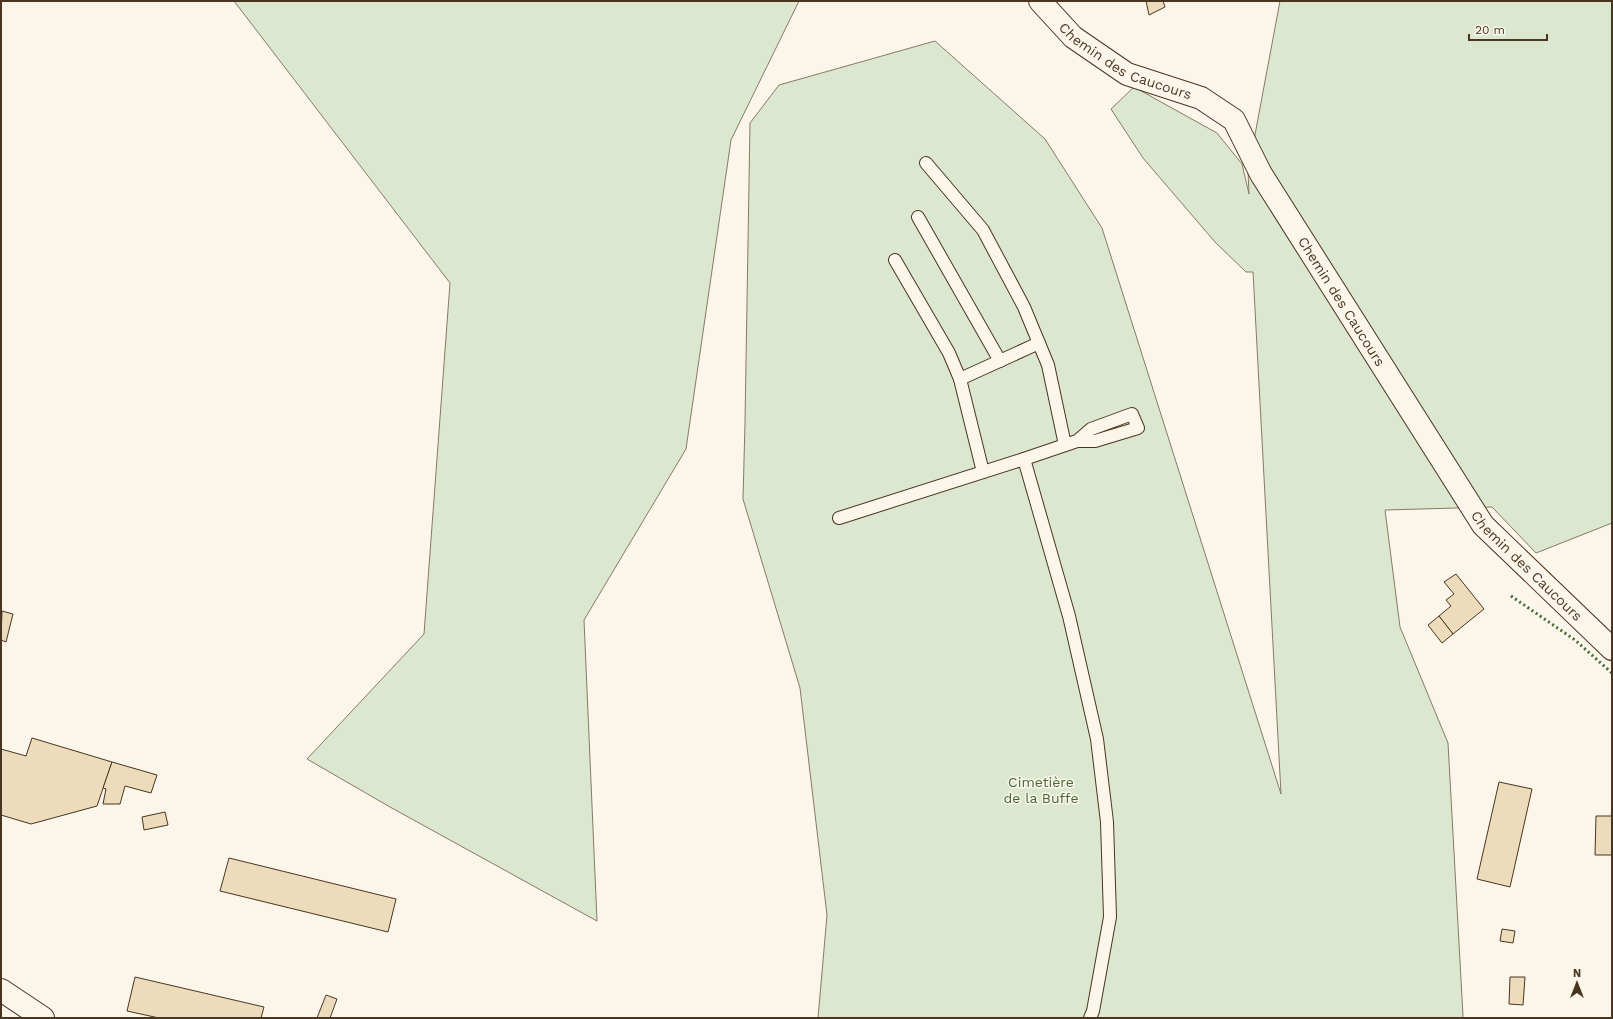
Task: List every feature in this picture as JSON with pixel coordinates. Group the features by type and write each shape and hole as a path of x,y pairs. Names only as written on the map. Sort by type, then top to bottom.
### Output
{"street":[{"name":"Chemin des Caucours","path":"1040,1 1073,37 1127,74 1201,98 1234,120 1261,174 1483,525 1612,649"},
{"path":"1,990 40,1017"}],"lane":[{"path":"839,518 1071,443 1048,365 1024,307 983,230 926,164"},
{"path":"918,217 1000,361"},
{"path":"895,260 948,353 960,379 983,472"},
{"path":"960,379 1039,343"},
{"path":"1024,459 1069,616 1097,739 1107,822 1110,917 1093,1011 1090,1018"}],"green space":[{"path":"234,1 799,1 731,140 686,449 584,620 597,921 390,807 307,759 424,634 450,283"},
{"name":"Cimetière de la Buffe","path":"1280,1 1612,1 1612,523 1536,553 1492,507 1385,510 1400,627 1448,743 1463,1016 1462,1018 818,1018 827,915 800,688 743,499 750,123 779,85 935,41 1045,139 1102,228 1281,794 1253,272 1246,272 1215,242 1143,158 1111,109 1134,87 1217,133 1242,164 1249,194 1248,172"}],"building":[{"path":"1146,1 1163,1 1165,7 1149,15"},
{"path":"1456,574 1484,609 1453,634 1439,616 1451,606 1446,600 1454,594 1444,582"},
{"path":"2,611 13,614 6,642 1,640"},
{"path":"1439,616 1453,634 1442,643 1428,625"},
{"path":"32,738 112,762 97,806 31,824 1,815 1,749 26,756"},
{"path":"112,762 157,775 151,793 125,786 120,804 103,804 106,789 103,788"},
{"path":"1499,782 1532,789 1510,887 1477,879"},
{"path":"165,812 168,825 144,830 142,817"},
{"path":"1596,816 1612,816 1612,855 1595,855"},
{"path":"229,858 396,899 388,932 220,891"},
{"path":"1502,929 1515,931 1513,943 1500,941"},
{"path":"135,977 264,1007 261,1018 159,1018 127,1011"},
{"path":"1510,977 1525,977 1523,1005 1509,1004"},
{"path":"326,995 337,999 330,1018 317,1018"}],"hedge":[{"path":"1511,596 1575,640 1612,673"}]}
